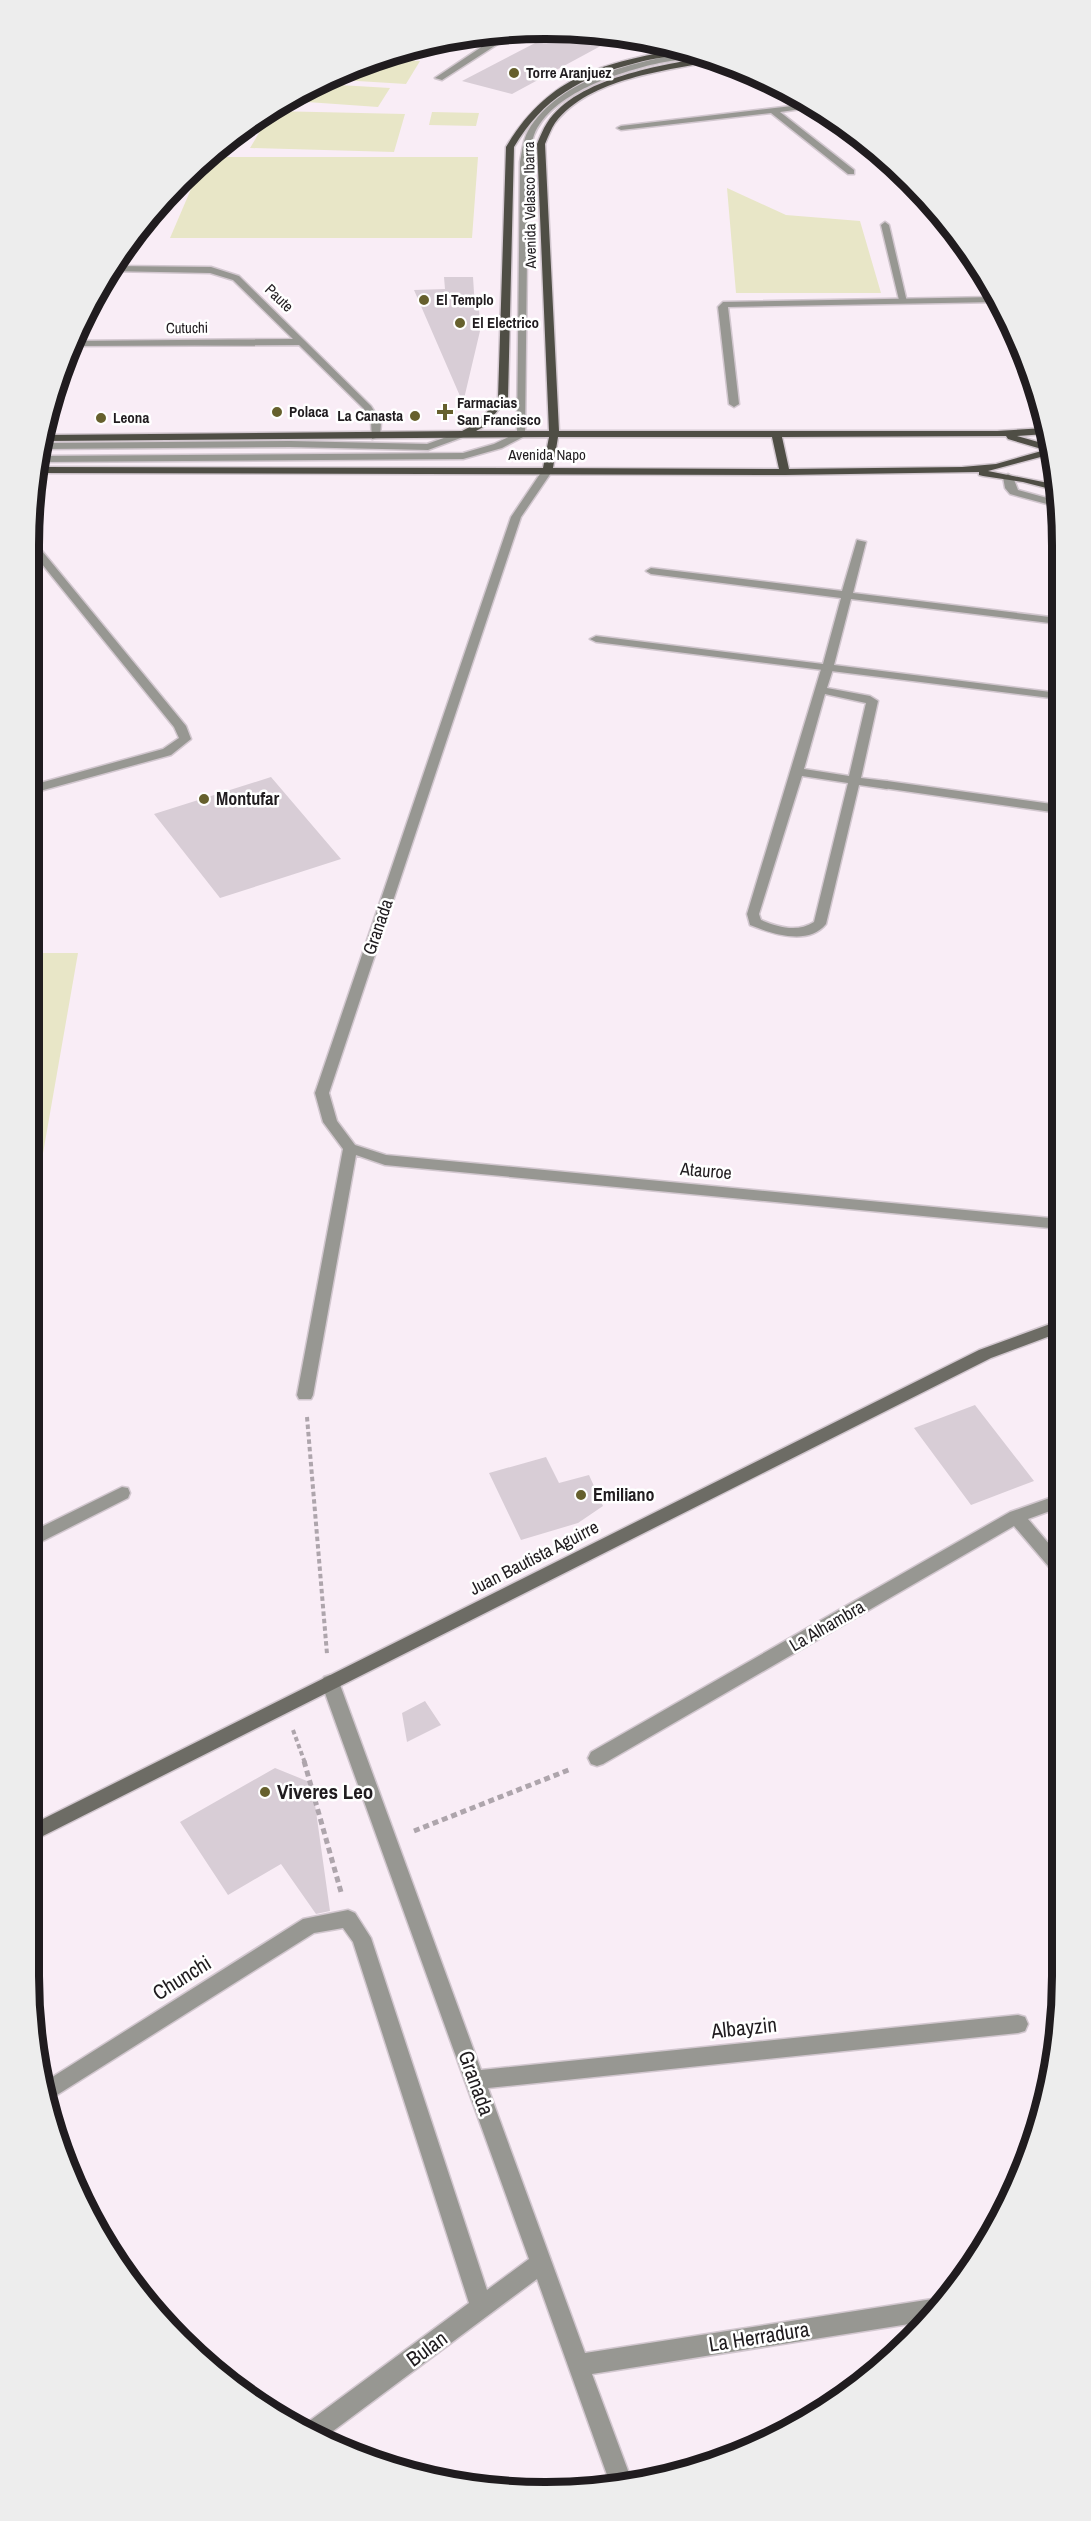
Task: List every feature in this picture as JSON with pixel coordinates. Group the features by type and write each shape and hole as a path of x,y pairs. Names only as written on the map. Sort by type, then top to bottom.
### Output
{"main road":[{"name":"Avenida Velasco Ibarra","path":"463,434 482,424 503,398 510,147 518,129 533,109 549,96 574,82 616,66 668,54"},
{"name":"Avenida Velasco Ibarra","path":"548,470 554,434 541,144 546,129 558,114 574,102 625,78 697,62"},
{"name":"Avenida Napo","path":"51,438 463,434 997,434 1039,431"},
{"path":"776,434 785,472"},
{"path":"997,434 1042,448"},
{"name":"Avenida Napo","path":"45,470 785,472 962,470 997,467 1043,452"},
{"path":"962,470 1049,486"},
{"name":"Juan Bautista Aguirre","path":"39,1829 985,1354 1052,1329"}],"street":[{"path":"439,78 495,42"},
{"path":"47,459 463,456 498,446 522,434 524,162 532,130 552,107 574,92 599,80 648,64 681,57"},
{"path":"621,129 800,107"},
{"path":"772,110 851,172"},
{"path":"885,225 904,300"},
{"name":"Paute","path":"121,269 210,270 236,278 368,408 376,422 375,436"},
{"path":"734,404 723,307 726,304 988,300"},
{"name":"Cutuchi","path":"81,344 303,342"},
{"path":"49,446 290,444 428,447 463,434"},
{"name":"Granada","path":"350,1148 330,1122 322,1094 516,517 548,470"},
{"path":"1008,477 1010,488 1014,492 1050,502"},
{"path":"820,690 872,701 820,924 811,931 799,933 763,926 755,922 753,914 797,772 820,690 849,595 861,542"},
{"path":"39,554 180,726 185,739 168,752 39,787"},
{"path":"651,571 1052,620"},
{"path":"596,639 1052,695"},
{"path":"797,772 1052,808"},
{"path":"305,1395 350,1148"},
{"name":"Atauroe","path":"350,1148 385,1160 1052,1223"},
{"path":"39,1535 122,1493"},
{"name":"La Alhambra","path":"597,1758 1016,1517 1052,1503"},
{"path":"1016,1517 1052,1559"},
{"name":"Granada","path":"330,1682 619,2477"},
{"path":"348,1919 361,1938 482,2309"},
{"name":"Chunchi","path":"52,2088 310,1925 348,1919"},
{"name":"Albayzin","path":"474,2080 1018,2024"},
{"name":"Bulan","path":"318,2428 541,2263"},
{"name":"La Herradura","path":"578,2365 924,2311"}],"path":[{"path":"305,1395 330,1682"},
{"path":"284,1705 312,1783 348,1919"},
{"path":"388,1841 597,1758"}],"shaded area":[{"path":"401,60 420,61 406,84 346,80"},
{"path":"336,85 390,88 378,107 307,102 312,96"},
{"path":"285,111 405,114 394,152 250,148 264,124"},
{"path":"432,112 479,113 476,126 429,125"},
{"path":"222,157 478,157 472,238 170,238 195,180"},
{"path":"727,188 786,215 860,221 881,293 736,293"},
{"path":"39,953 78,953 39,1176"}],"building":[{"name":"Torre Aranjuez","path":"546,39 607,43 512,94 462,81"},
{"path":"444,277 473,277 475,308 479,308 480,331 463,403 414,290 445,289"},
{"path":"271,777 341,859 220,898 154,814"},
{"path":"975,1405 1034,1481 971,1505 914,1428"},
{"path":"546,1457 559,1483 589,1475 603,1506 578,1523 521,1540 489,1473"},
{"path":"425,1701 441,1725 407,1742 402,1713"},
{"path":"275,1768 312,1783 330,1911 316,1914 281,1864 228,1895 180,1822"}],"place":[{"name":"Torre Aranjuez","path":"514,73"},
{"name":"El Templo","path":"424,300"},
{"name":"El Electrico","path":"460,323"},
{"name":"Polaca","path":"277,412"},
{"name":"Farmacias San Francisco","path":"445,412"},
{"name":"La Canasta","path":"415,416"},
{"name":"Leona","path":"101,418"},
{"name":"Montufar","path":"204,799"},
{"name":"Emiliano","path":"581,1495"},
{"name":"Viveres Leo","path":"265,1792"}]}
